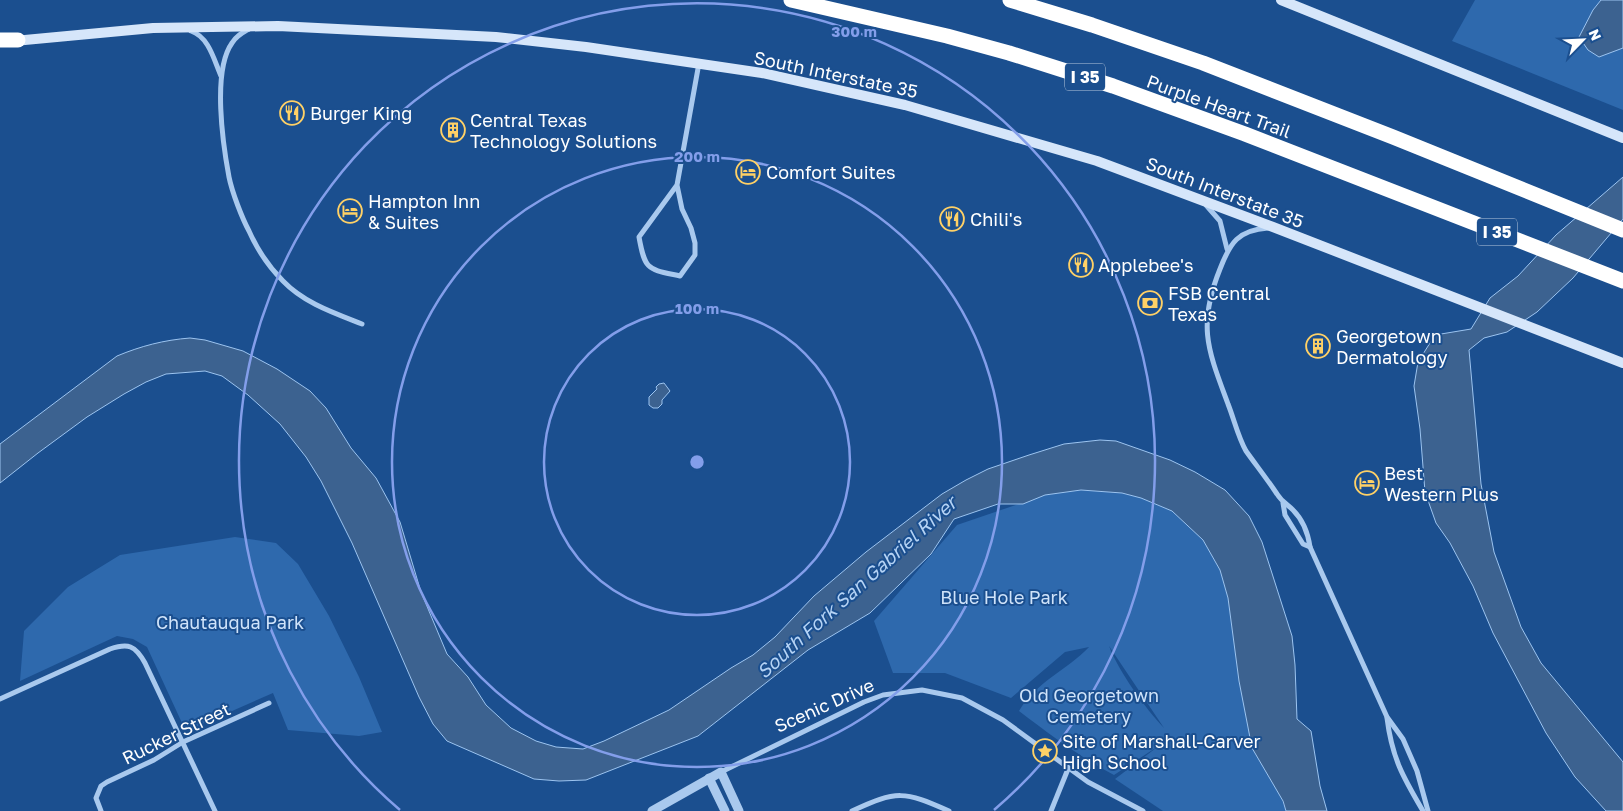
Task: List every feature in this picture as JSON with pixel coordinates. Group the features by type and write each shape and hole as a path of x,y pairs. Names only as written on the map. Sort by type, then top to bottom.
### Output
{"highway":[{"name":"Purple Heart Trail","path":"791,0 947,36 1113,86 1623,281"},
{"name":"Purple Heart Trail","path":"1010,0 1092,25 1203,63 1392,136 1623,230"},
{"path":"0,42 18,40"}],"main road":[{"path":"1282,0 1623,138"},
{"name":"South Interstate 35","path":"18,40 154,28 254,26 496,37 586,47 762,74 906,105 1097,161 1623,363"}],"street":[{"path":"221,76 231,44 239,35 254,26"},
{"path":"182,28 196,32 209,45 221,76 223,136 230,180 248,230 265,259 283,282 308,300 362,324"},
{"path":"677,185 639,237 644,260 652,269 680,276 695,255 695,243 691,228 682,209 677,185 700,63"},
{"path":"1200,200 1211,209 1220,221 1227,249"},
{"path":"1273,227 1250,230 1234,241 1227,249 1210,295 1207,313 1207,338 1245,449 1283,502 1293,510 1305,526 1310,547 1387,717 1403,739 1417,771 1428,811"},
{"path":"1283,502 1285,515 1303,544 1310,547"},
{"path":"0,699 110,649 122,645 131,646 141,654 215,811"},
{"name":"Scenic Drive","path":"652,811 709,778 864,702 883,695 922,690 962,698 980,707 1003,720 1088,782 1143,811"},
{"name":"Rucker Street","path":"101,811 96,798 101,786 107,782 154,760 183,742 269,703"},
{"path":"1387,717 1390,742 1402,776 1423,811"},
{"path":"1051,811 1068,768"},
{"path":"721,772 739,811"},
{"path":"709,778 725,811"},
{"path":"852,811 871,802 899,794 912,796 949,811"}],"green space":[{"path":"1475,0 1623,0 1623,110 1452,41"},
{"name":"Blue Hole Park","path":"1081,490 1122,493 1141,498 1172,511 1203,540 1220,570 1228,598 1239,681 1286,811 1163,811 1115,779 1160,745 1114,775 1053,737 1019,711 1034,692 1089,647 1065,652 1011,698 945,673 893,673 874,621 957,525 1045,495","holes":["1109,646 1164,728 1133,689 1119,667"]},
{"name":"Chautauqua Park","path":"235,537 276,543 298,564 329,616 359,677 382,732 359,736 288,730 273,693 191,729 182,723 147,647 133,639 117,636 20,681 24,631 68,587 120,555"}],"water":[{"path":"1601,0 1623,0 1623,48 1599,57 1588,50 1579,37 1593,10"},
{"path":"1623,177 1623,219 1573,278 1537,312 1507,332 1484,338 1469,350 1481,484 1494,552 1521,627 1541,663 1623,762 1623,811 1606,811 1575,777 1546,733 1493,633 1473,586 1450,543 1436,523 1425,492 1420,429 1414,386 1418,362 1435,335 1471,329 1490,298 1518,276 1556,235"},
{"name":"South Fork San Gabriel River","path":"190,338 205,340 243,351 277,369 310,391 326,408 351,448 376,478 400,522 421,592 447,654 468,677 486,705 511,728 536,741 556,747 583,749 669,710 753,655 775,637 814,596 866,552 942,494 988,469 1064,444 1100,440 1116,441 1170,460 1225,490 1249,516 1262,542 1292,636 1297,719 1311,731 1320,786 1327,811 1286,811 1283,801 1252,748 1239,681 1228,598 1220,570 1203,540 1172,511 1141,498 1122,493 1081,490 1045,495 1023,504 998,504 954,519 931,554 870,613 808,650 698,736 586,780 559,781 534,779 447,741 433,724 419,697 352,543 321,481 306,457 280,424 248,395 222,376 205,371 166,374 146,382 87,417 0,483 0,444 117,356 153,344"},
{"path":"664,383 670,391 658,408 653,408 649,405 649,397 659,384"}],"place":[{"name":"Burger King","path":"292,113"},
{"name":"Central Texas Technology Solutions","path":"453,130"},
{"name":"Comfort Suites","path":"748,172"},
{"name":"Hampton Inn & Suites","path":"350,211"},
{"name":"Chili's","path":"952,219"},
{"name":"Applebee's","path":"1081,265"},
{"name":"FSB Central Texas","path":"1150,303"},
{"name":"Georgetown Dermatology","path":"1318,346"},
{"name":"Best Western Plus","path":"1367,483"},
{"name":"Site of Marshall-Carver High School","path":"1045,751"}],"park label":[{"name":"Old Georgetown Cemetery","path":"1089,705"}]}
